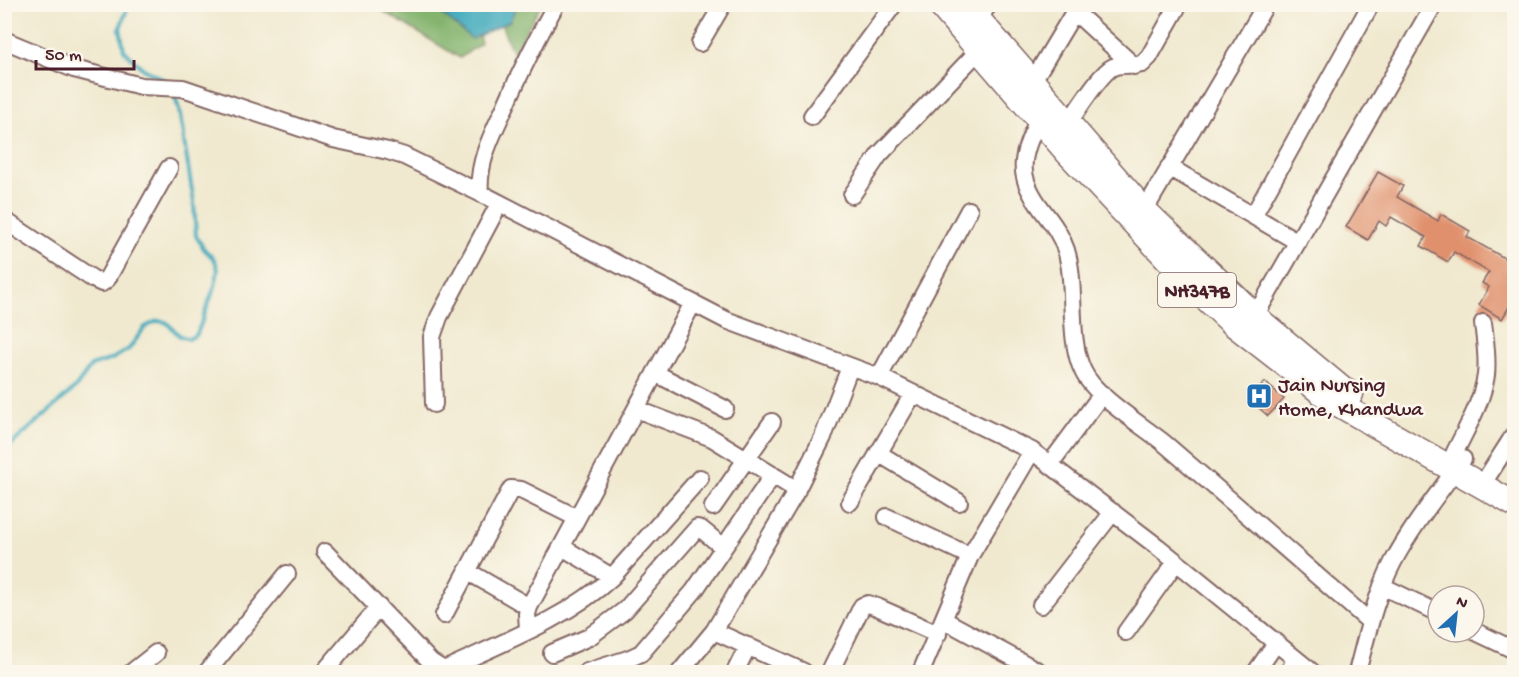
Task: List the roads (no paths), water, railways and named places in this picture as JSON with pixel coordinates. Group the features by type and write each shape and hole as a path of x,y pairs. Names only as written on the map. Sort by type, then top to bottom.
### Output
{"highway":[{"name":"NH347B","path":"939,4 980,23 1026,91 1038,120 1250,325 1324,385 1342,389 1457,461 1515,504"},
{"name":"NH347B","path":"1026,91 1068,123 1140,217"},
{"name":"NH347B","path":"1457,461 1515,488"}],"street":[{"path":"480,193 479,181 483,159 495,129 530,51 556,4"},
{"path":"700,43 723,4"},
{"path":"812,116 894,4"},
{"path":"1068,123 1104,75 1112,68 1120,65 1142,64 1149,57 1179,4"},
{"path":"1140,217 1266,4"},
{"path":"1253,216 1371,4"},
{"path":"1250,325 1434,4"},
{"path":"1026,91 1077,8 1134,66"},
{"path":"852,195 879,155 980,23"},
{"path":"4,40 74,69 141,86 183,88 333,139 404,156 726,320 879,377 1032,451 1176,561 1276,643 1292,666 1312,672"},
{"path":"1038,120 1027,144 1024,177 1035,201 1059,234 1067,252 1077,351 1082,371 1090,383 1102,394 1163,442 1370,622"},
{"path":"1169,167 1298,242"},
{"path":"4,220 102,283 107,279 169,168"},
{"path":"434,404 432,337 439,317 499,204"},
{"path":"879,377 969,210"},
{"path":"528,629 529,607 693,303"},
{"path":"1358,672 1370,622 1382,586 1407,537 1457,461 1486,375 1487,350 1483,323"},
{"path":"680,672 714,631 797,490 823,437 850,367"},
{"path":"655,373 725,409"},
{"path":"850,502 913,394"},
{"path":"1050,464 1102,394"},
{"path":"636,408 712,438 797,490"},
{"path":"713,507 772,422"},
{"path":"1489,474 1515,435"},
{"path":"921,672 970,556 1032,451"},
{"path":"878,453 959,502"},
{"path":"587,672 641,653 694,591 773,475"},
{"path":"325,552 431,662 447,671 581,601 612,577 700,478"},
{"path":"444,615 511,489 521,490 577,518"},
{"path":"1041,605 1113,512"},
{"path":"887,517 970,556"},
{"path":"552,653 589,637 625,610 697,528 723,547"},
{"path":"562,547 612,577"},
{"path":"1126,632 1176,561"},
{"path":"467,571 529,607"},
{"path":"207,672 288,574"},
{"path":"1382,586 1426,607"},
{"path":"830,672 862,606 868,604 941,627 1040,672"},
{"path":"324,672 379,607"},
{"path":"714,631 804,672"},
{"path":"1486,637 1515,650"},
{"path":"1256,672 1276,643"},
{"path":"735,672 747,646"},
{"path":"132,672 156,653"}],"water":[{"path":"431,5 517,5 510,21 472,39"}],"waterway":[{"path":"129,4 120,28 124,50 142,68 164,80"},
{"path":"4,451 75,388 91,366 112,359 129,349 145,327 157,321 166,322 180,336 189,339 197,334 215,286 218,270 215,260 196,236 194,203 179,110 174,93"}],"place":[{"name":"Jain Nursing Home, Khandwa","path":"1259,396"}]}
